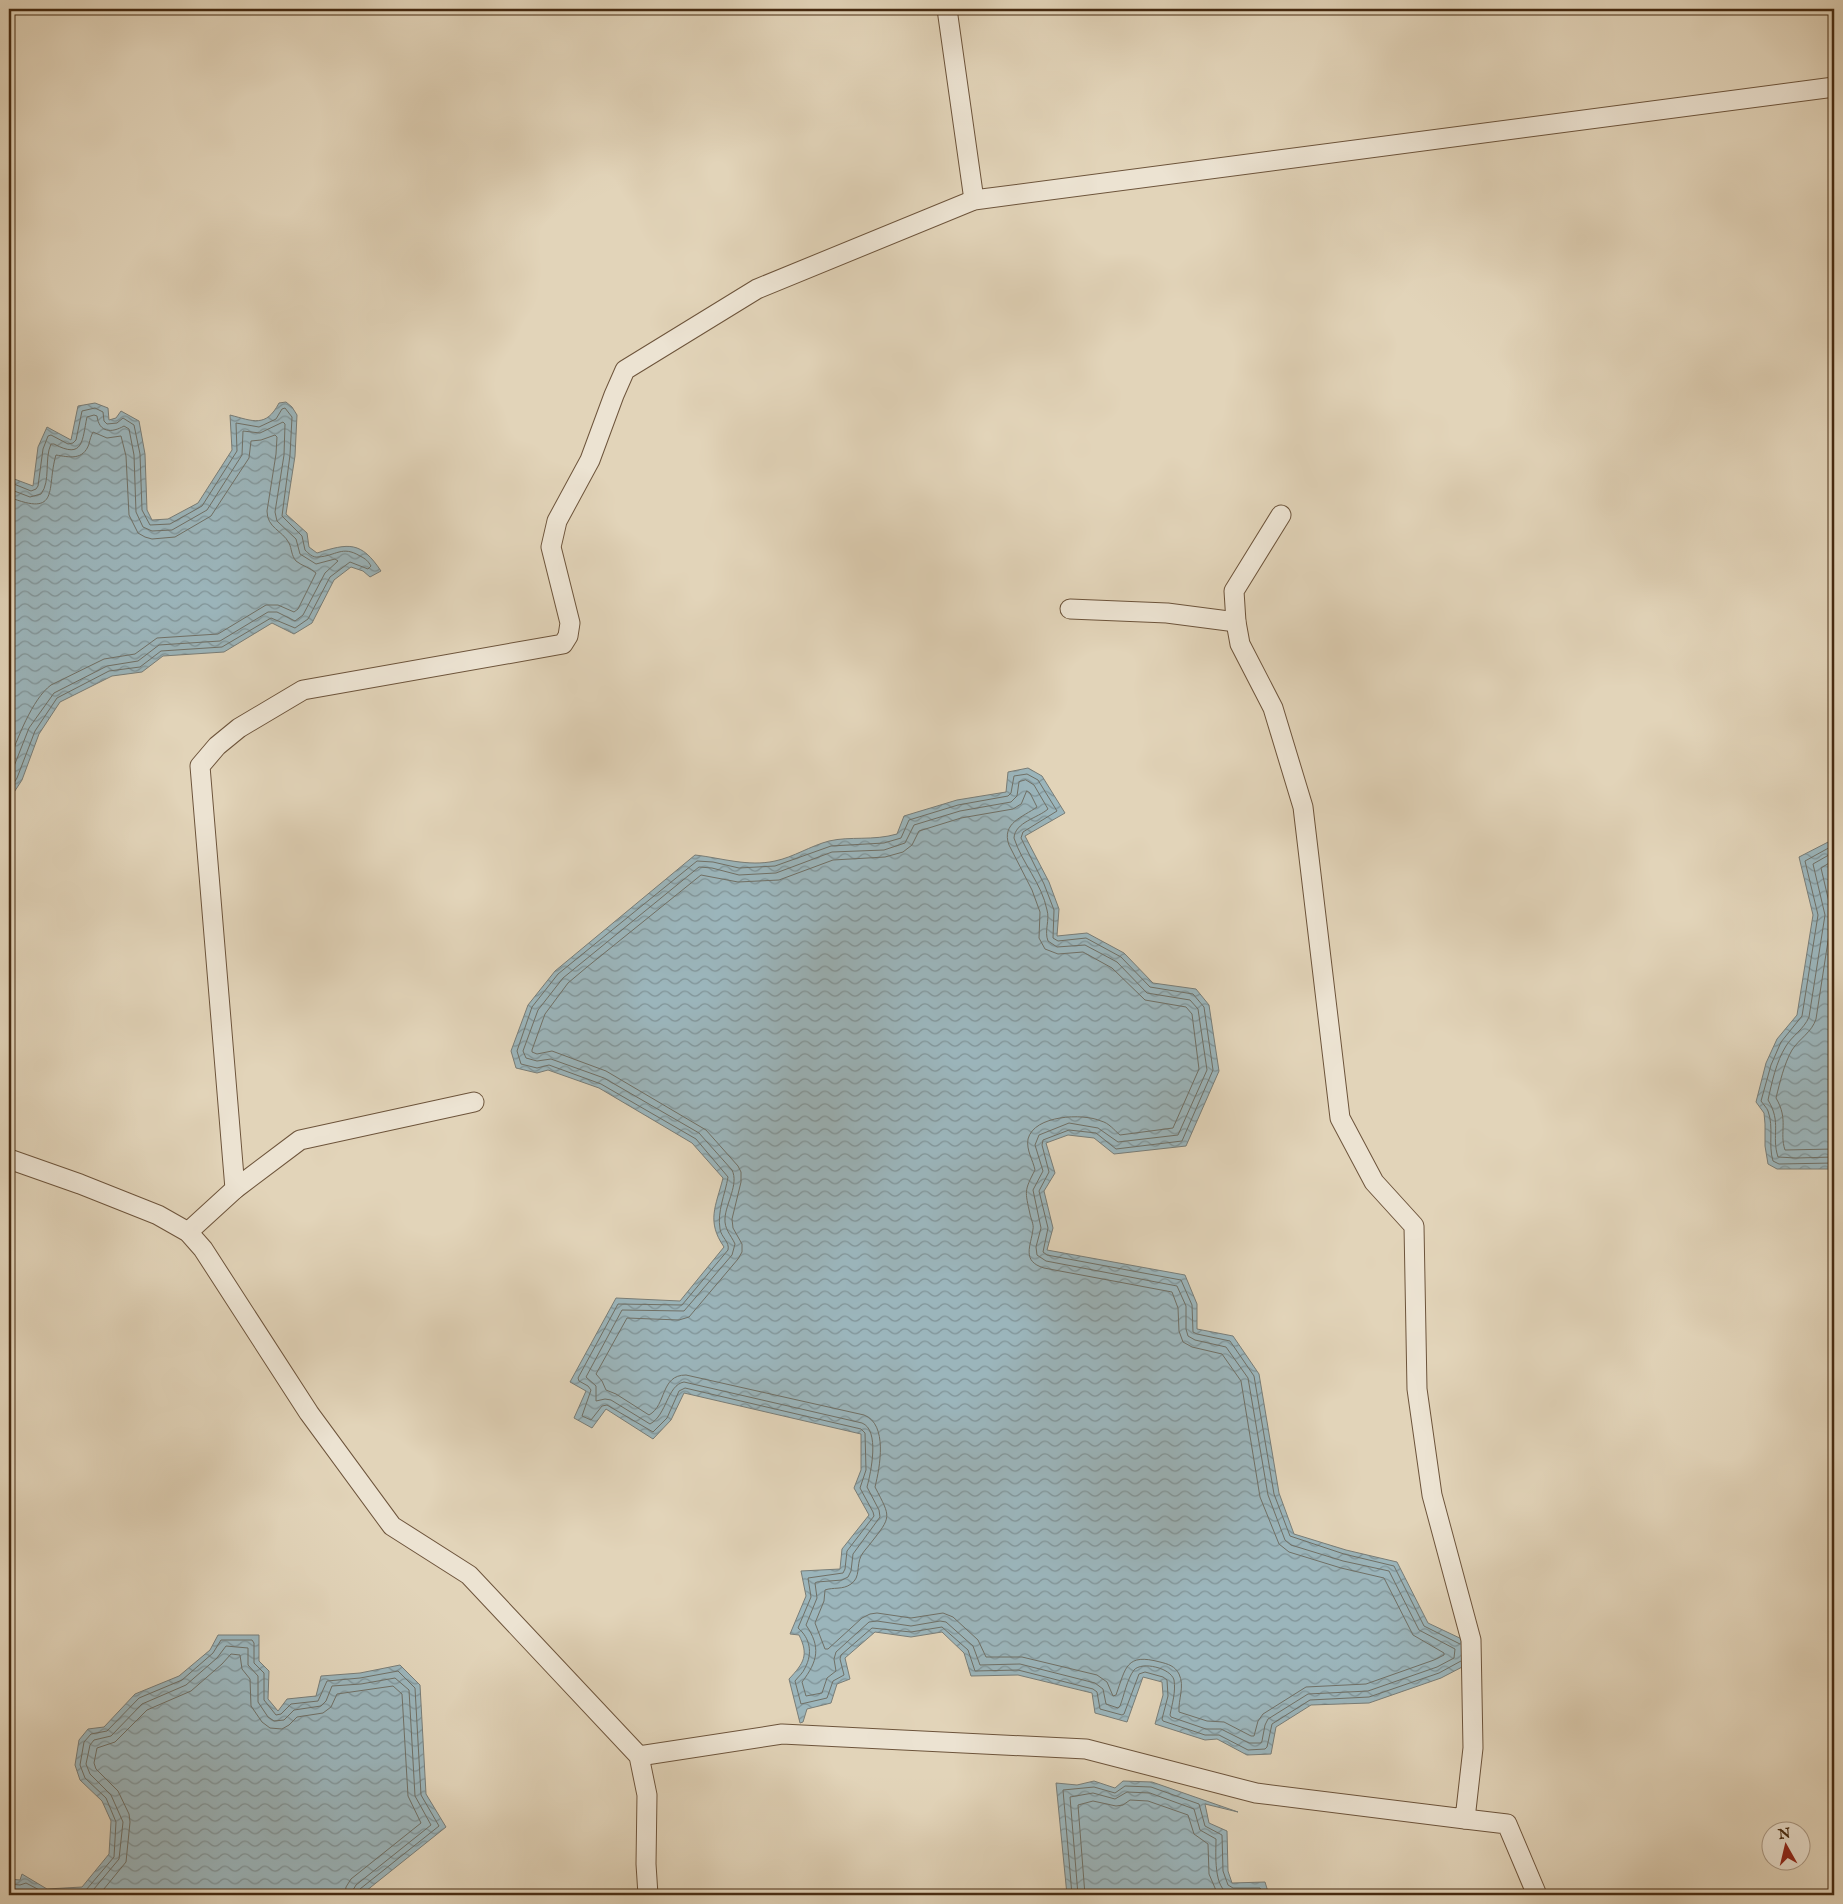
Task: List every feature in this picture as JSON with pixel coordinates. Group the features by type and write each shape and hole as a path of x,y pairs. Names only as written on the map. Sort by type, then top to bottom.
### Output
{"street":[{"path":"947,9 974,200"},
{"path":"235,1189 200,766 217,746 239,728 303,690 563,644 568,636 570,623 551,547 558,520 590,460 625,370 757,289 974,200 1834,86"},
{"path":"1280,515 1234,591 1236,622 1240,644 1273,708 1303,807 1340,1118 1374,1182 1414,1226 1417,1389 1422,1428 1432,1495 1471,1640 1472,1748 1465,1819"},
{"path":"1070,609 1167,612 1236,622"},
{"path":"188,1232 235,1189 300,1140 474,1102"},
{"path":"9,1159 158,1214 188,1232 203,1249 309,1413 392,1526 469,1575 639,1756 647,1795 646,1864 648,1895"},
{"path":"639,1756 782,1734 1086,1749 1256,1793 1507,1824 1537,1895"}],"water":[{"path":"286,402 297,415 295,456 286,514 307,533 309,547 317,553 338,547 354,547 367,554 381,571 370,577 363,571 351,567 334,580 312,623 294,634 272,623 224,652 163,656 142,672 112,676 60,702 39,734 22,780 9,800 9,477 33,486 38,447 47,427 71,440 78,406 95,403 108,408 109,420 116,418 121,411 139,421 145,454 147,510 152,520 168,519 198,503 232,450 230,415 258,421 269,416 279,403"},
{"path":"1028,768 1042,776 1065,813 1025,836 1049,882 1059,909 1057,936 1087,933 1124,953 1153,983 1196,989 1209,1005 1219,1071 1186,1146 1114,1154 1094,1138 1068,1135 1046,1143 1055,1173 1044,1191 1053,1228 1047,1250 1185,1275 1197,1304 1197,1329 1233,1336 1259,1374 1279,1493 1294,1534 1346,1550 1397,1562 1428,1623 1466,1641 1466,1665 1441,1678 1369,1703 1311,1705 1276,1727 1271,1754 1247,1755 1217,1739 1205,1740 1155,1724 1163,1695 1162,1682 1143,1677 1127,1722 1095,1713 1092,1693 1018,1675 971,1676 964,1653 942,1632 911,1637 875,1632 845,1658 850,1679 837,1684 831,1703 807,1709 803,1722 800,1723 789,1679 801,1663 804,1653 799,1635 790,1634 806,1596 801,1571 840,1569 842,1549 869,1515 854,1488 861,1470 861,1434 684,1393 671,1420 653,1439 606,1409 592,1428 574,1418 586,1391 570,1382 616,1298 680,1301 724,1247 715,1229 714,1221 715,1205 723,1178 692,1143 599,1088 548,1070 537,1073 516,1068 511,1051 528,1005 555,971 695,855 745,863 765,863 782,859 829,841 897,834 904,816 957,800 1006,792 1008,772"},
{"path":"1834,839 1834,1169 1777,1169 1768,1164 1765,1146 1764,1113 1756,1102 1766,1063 1777,1039 1797,1015 1813,915 1799,857"},
{"path":"218,1635 259,1635 259,1661 269,1671 268,1699 278,1711 287,1699 316,1696 321,1676 360,1673 400,1665 420,1685 426,1794 446,1827 361,1895 9,1895 9,1879 20,1880 22,1874 47,1889 82,1887 109,1854 111,1821 102,1801 80,1780 75,1765 79,1740 88,1729 104,1727 135,1694 179,1676 210,1650"},
{"path":"1094,1781 1115,1788 1123,1781 1152,1782 1238,1812 1205,1804 1209,1823 1227,1831 1228,1871 1232,1883 1265,1882 1269,1895 1067,1895 1056,1783 1077,1785"}]}
